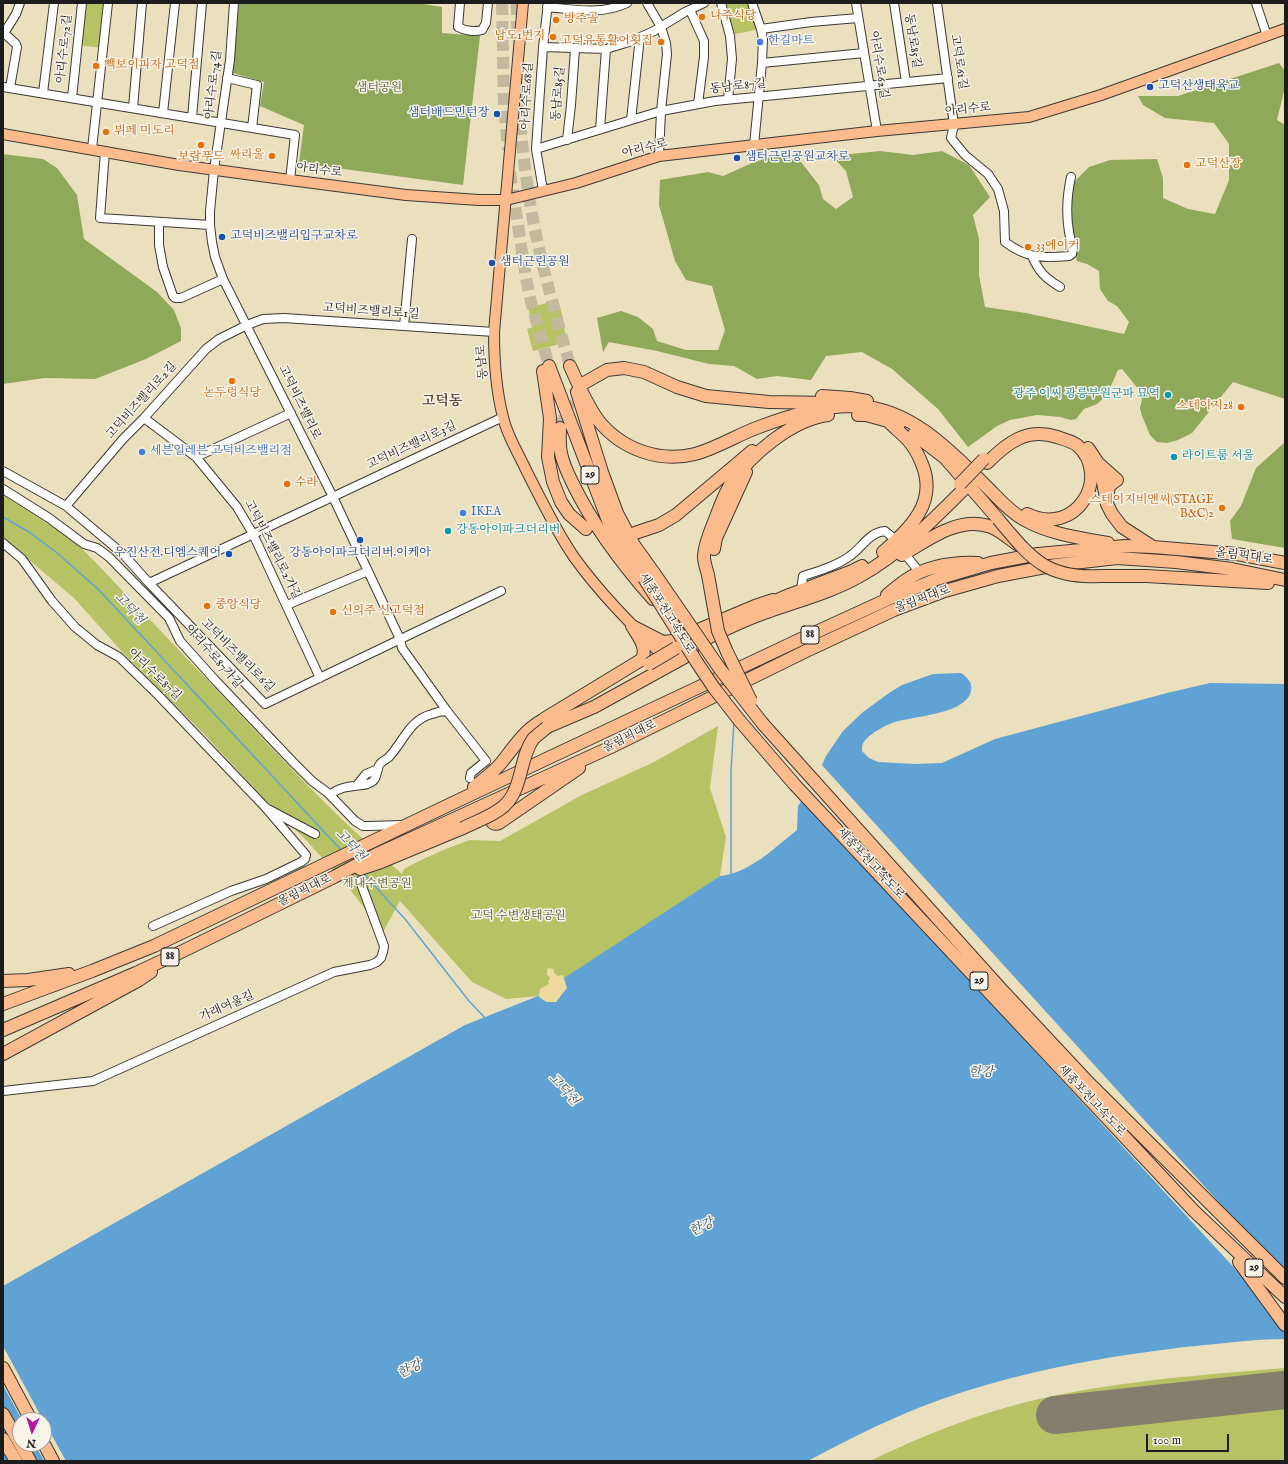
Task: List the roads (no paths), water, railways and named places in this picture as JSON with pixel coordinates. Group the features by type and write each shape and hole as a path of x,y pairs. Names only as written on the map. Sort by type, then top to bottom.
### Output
{"highway":[{"name":"세종포천고속도로","path":"859,406 836,407 790,417 758,427 694,454 678,457 664,456 644,453 633,448 612,433 599,420 592,410 570,366 588,428 617,513 634,545 645,577 696,662 714,688 753,737 795,785 1085,1095 1222,1239 1285,1297"},
{"name":"세종포천고속도로","path":"586,529 570,514 562,502 553,482 548,457 550,418 546,368 609,523 625,552 763,724 996,983 1083,1076 1285,1276"},
{"path":"584,383 607,370 624,368 644,372 677,387 706,396 769,402 820,402 859,406 912,424 943,444 1008,508 1023,519 1041,528 1068,536 1125,546"},
{"path":"721,398 745,393 850,398 872,403 945,458 995,523 1024,550 1041,564 1068,575 1082,577 1146,576 1285,584"},
{"path":"635,533 659,525 676,515 760,445 801,424 824,416 843,414 888,416 909,441 919,457 926,475 927,493 921,510 912,524 883,552"},
{"path":"560,428 559,444 564,465 593,522 645,577"},
{"path":"862,575 902,548 917,535 985,461 1001,440 1008,436 1027,430 1042,429 1070,434 1084,442 1100,466 1108,505 1112,514 1122,527 1153,547"},
{"path":"763,724 727,652 718,630 704,557 710,532 723,498 731,484 753,458 784,432"},
{"path":"985,461 1011,441 1020,437 1043,434 1054,436 1075,444 1083,452 1088,461 1090,486 1085,500 1076,511 1067,516 1045,520 1031,516 1002,502"},
{"path":"546,723 594,707 672,665 715,639 755,622 792,599 801,590 852,571 901,542 914,532 962,486"},
{"path":"632,626 663,642 672,642 755,606 837,588 950,528 971,524 995,523"},
{"name":"올림픽대로","path":"3,1004 154,946 455,802 877,604 937,579 991,563 1038,554 1125,546 1237,554 1285,563"},
{"name":"올림픽대로","path":"3,1030 136,973 334,876 378,859 806,651 894,610 945,591 998,576 1056,564 1117,558 1176,562 1218,567 1285,580"},
{"path":"877,604 907,579 928,569 958,562 991,563"},
{"path":"455,802 490,775 502,762 521,736 678,650 770,611 792,599"},
{"path":"378,859 463,828 492,814 504,806 512,796 519,779 525,757 534,738 546,723 641,660 644,656 644,647 632,626"},
{"path":"490,818 492,823 495,824 502,822 611,747"},
{"path":"3,1054 139,980 183,950"},
{"path":"3,981 28,980 92,971"},
{"path":"1222,1239 1285,1325"},
{"path":"3,1368 27,1412"},
{"path":"3,1414 30,1461"},
{"path":"3,1438 16,1461"},
{"path":"48,1452 53,1461"}],"main road":[{"name":"동남로","path":"523,3 494,332 498,388 503,417 512,440 532,481 563,539 585,571 632,626 672,665"},
{"name":"아리수로","path":"3,134 214,170 290,180 406,195 479,200 506,200 576,183 659,156 1029,116 1101,95 1285,29"}],"street":[{"path":"4,34 16,14 20,3"},
{"name":"아리수로72길","path":"43,93 54,3"},
{"name":"아리수로72길","path":"72,98 82,3"},
{"path":"92,149 108,3"},
{"path":"133,108 142,3"},
{"path":"163,113 175,3"},
{"path":"192,118 202,3"},
{"name":"아리수로74길","path":"214,170 227,78 234,3"},
{"path":"460,3 458,27 477,31 482,30 486,24 488,3"},
{"path":"548,5 589,11 604,11 627,3"},
{"path":"647,3 661,27 666,43 667,54 661,111 659,156"},
{"name":"동남로85길","path":"543,48 606,49 640,37 704,3"},
{"path":"721,3 730,36 732,59 728,100"},
{"path":"752,3 763,39 754,145"},
{"name":"아리수로62길","path":"856,3 877,132"},
{"name":"동남로85길","path":"894,3 906,82"},
{"name":"고덕로61길","path":"937,3 954,125 951,138 965,155 988,174 998,189 1004,211 1005,242 1013,248 1032,256"},
{"path":"1256,3 1267,36"},
{"name":"아리수로68길","path":"543,190 536,148 543,48 548,5"},
{"path":"690,10 704,41 704,57 698,104"},
{"path":"761,29 811,22 858,18"},
{"name":"아리수로72길","path":"4,34 16,44 17,47 6,87 295,135 290,180"},
{"path":"631,120 640,37"},
{"name":"동남로85길","path":"567,140 575,49"},
{"path":"600,130 606,49"},
{"path":"762,63 864,53"},
{"path":"227,78 257,85 252,128"},
{"name":"동남로87길","path":"536,148 661,111 698,104 759,96 948,78"},
{"path":"105,151 100,218 210,225"},
{"name":"고덕비즈밸리로","path":"214,170 210,225 215,257 223,279 333,497 400,638 402,648 447,711 486,761 471,773 470,778"},
{"path":"1060,287 1044,276 1038,269 1032,256 1069,256 1072,254 1073,249 1067,216 1071,177"},
{"path":"159,222 159,245 163,267 172,296 175,298 181,298 193,294 223,279"},
{"path":"404,326 412,239"},
{"name":"고덕비즈밸리로1길","path":"247,325 272,318 494,332"},
{"name":"고덕비즈밸리로2길","path":"66,506 123,439 144,418 206,349 219,339 247,325"},
{"path":"196,457 291,413"},
{"name":"고덕비즈밸리로3길","path":"149,583 503,417"},
{"name":"고덕비즈밸리로2가길","path":"144,418 196,457 237,507 253,534 320,678"},
{"name":"고덕비즈밸리로6길","path":"3,471 66,506 123,554 264,704 501,591"},
{"name":"아리수로87가길","path":"3,489 38,510 84,544 97,548 109,557 169,618 180,641 215,680 312,781 330,795 355,821 363,826 407,825"},
{"path":"801,590 803,576 824,569 851,556 872,535 879,531 885,531 891,536 920,573"},
{"name":"아리수로87길","path":"3,543 22,559 52,601 75,627 97,645 119,657 126,663 265,807"},
{"path":"287,605 368,570"},
{"path":"330,795 340,788 369,784 374,781 381,763 389,757 410,727 419,719 447,711"},
{"path":"265,807 315,834"},
{"path":"153,926 231,891 266,879 305,859 306,855 303,850 265,807"},
{"name":"가래여울길","path":"3,1091 93,1080 334,972 370,965 377,962 381,958 384,946 360,881"}],"water":[{"name":"한강","path":"961,673 969,680 971,691 967,699 949,710 892,723 869,736 862,745 862,751 869,758 878,762 915,764 942,763 995,739 1210,683 1285,684 1285,1339 1185,1347 1135,1354 1085,1362 1010,1378 917,1408 851,1438 808,1461 3,1461 3,1286 465,1025 538,996 546,1002 556,1002 567,988 564,978 720,876 741,870 761,859 797,830 798,806 814,783 826,756 843,731 863,712 902,685 933,674"}],"waterway":[{"name":"고덕천","path":"3,517 29,532 56,552 99,590 342,851"},
{"path":"731,875 731,771 734,721"},
{"name":"고덕천","path":"363,873 405,919 469,1001 485,1018"}],"tunnel":[{"path":"502,3 504,105 508,150"},
{"path":"517,3 517,31"},
{"path":"519,87 523,155 533,222 546,278 570,366"},
{"path":"510,172 526,278 531,302 549,366"},
{"path":"560,428 572,396 583,384"}],"place":[{"name":"나주식당","path":"702,17"},
{"name":"방주골","path":"556,20"},
{"name":"남도1번지","path":"553,37"},
{"name":"고덕유통활어횟집","path":"661,42"},
{"name":"한길마트","path":"760,42"},
{"name":"빽보이피자 고덕점","path":"96,66"},
{"name":"고덕산생태육교","path":"1150,87"},
{"name":"샘터배드민턴장","path":"497,114"},
{"name":"뷔페 미도리","path":"106,132"},
{"name":"보람푸드","path":"201,145"},
{"name":"싸리울","path":"272,156"},
{"name":"샘터근린공원교차로","path":"737,158"},
{"name":"고덕산장","path":"1187,165"},
{"name":"고덕비즈밸리입구교차로","path":"222,237"},
{"name":"33에이커","path":"1028,247"},
{"name":"샘터근린공원","path":"492,263"},
{"name":"논두렁식당","path":"232,381"},
{"name":"광주 이씨 광릉부원군파 묘역","path":"1168,395"},
{"name":"스테이지28","path":"1241,407"},
{"name":"세븐일레븐 고덕비즈밸리점","path":"142,452"},
{"name":"라이트룸 서울","path":"1174,457"},
{"name":"수라","path":"287,484"},
{"name":"스테이지비앤씨(STAGE B&C)2","path":"1222,508"},
{"name":"IKEA","path":"463,513"},
{"name":"강동아이파크더리버","path":"448,531"},
{"name":"강동아이파크더리버.이케아","path":"360,540"},
{"name":"우진산전.디엠스퀘어","path":"229,554"},
{"name":"중앙식당","path":"207,606"},
{"name":"신의주 신고덕점","path":"333,612"}],"district":[{"name":"고덕동","path":"442,402"}],"park label":[{"name":"샘터공원","path":"379,89"},
{"name":"게내수변공원","path":"377,885"},
{"name":"고덕 수변생태공원","path":"518,917"}]}
